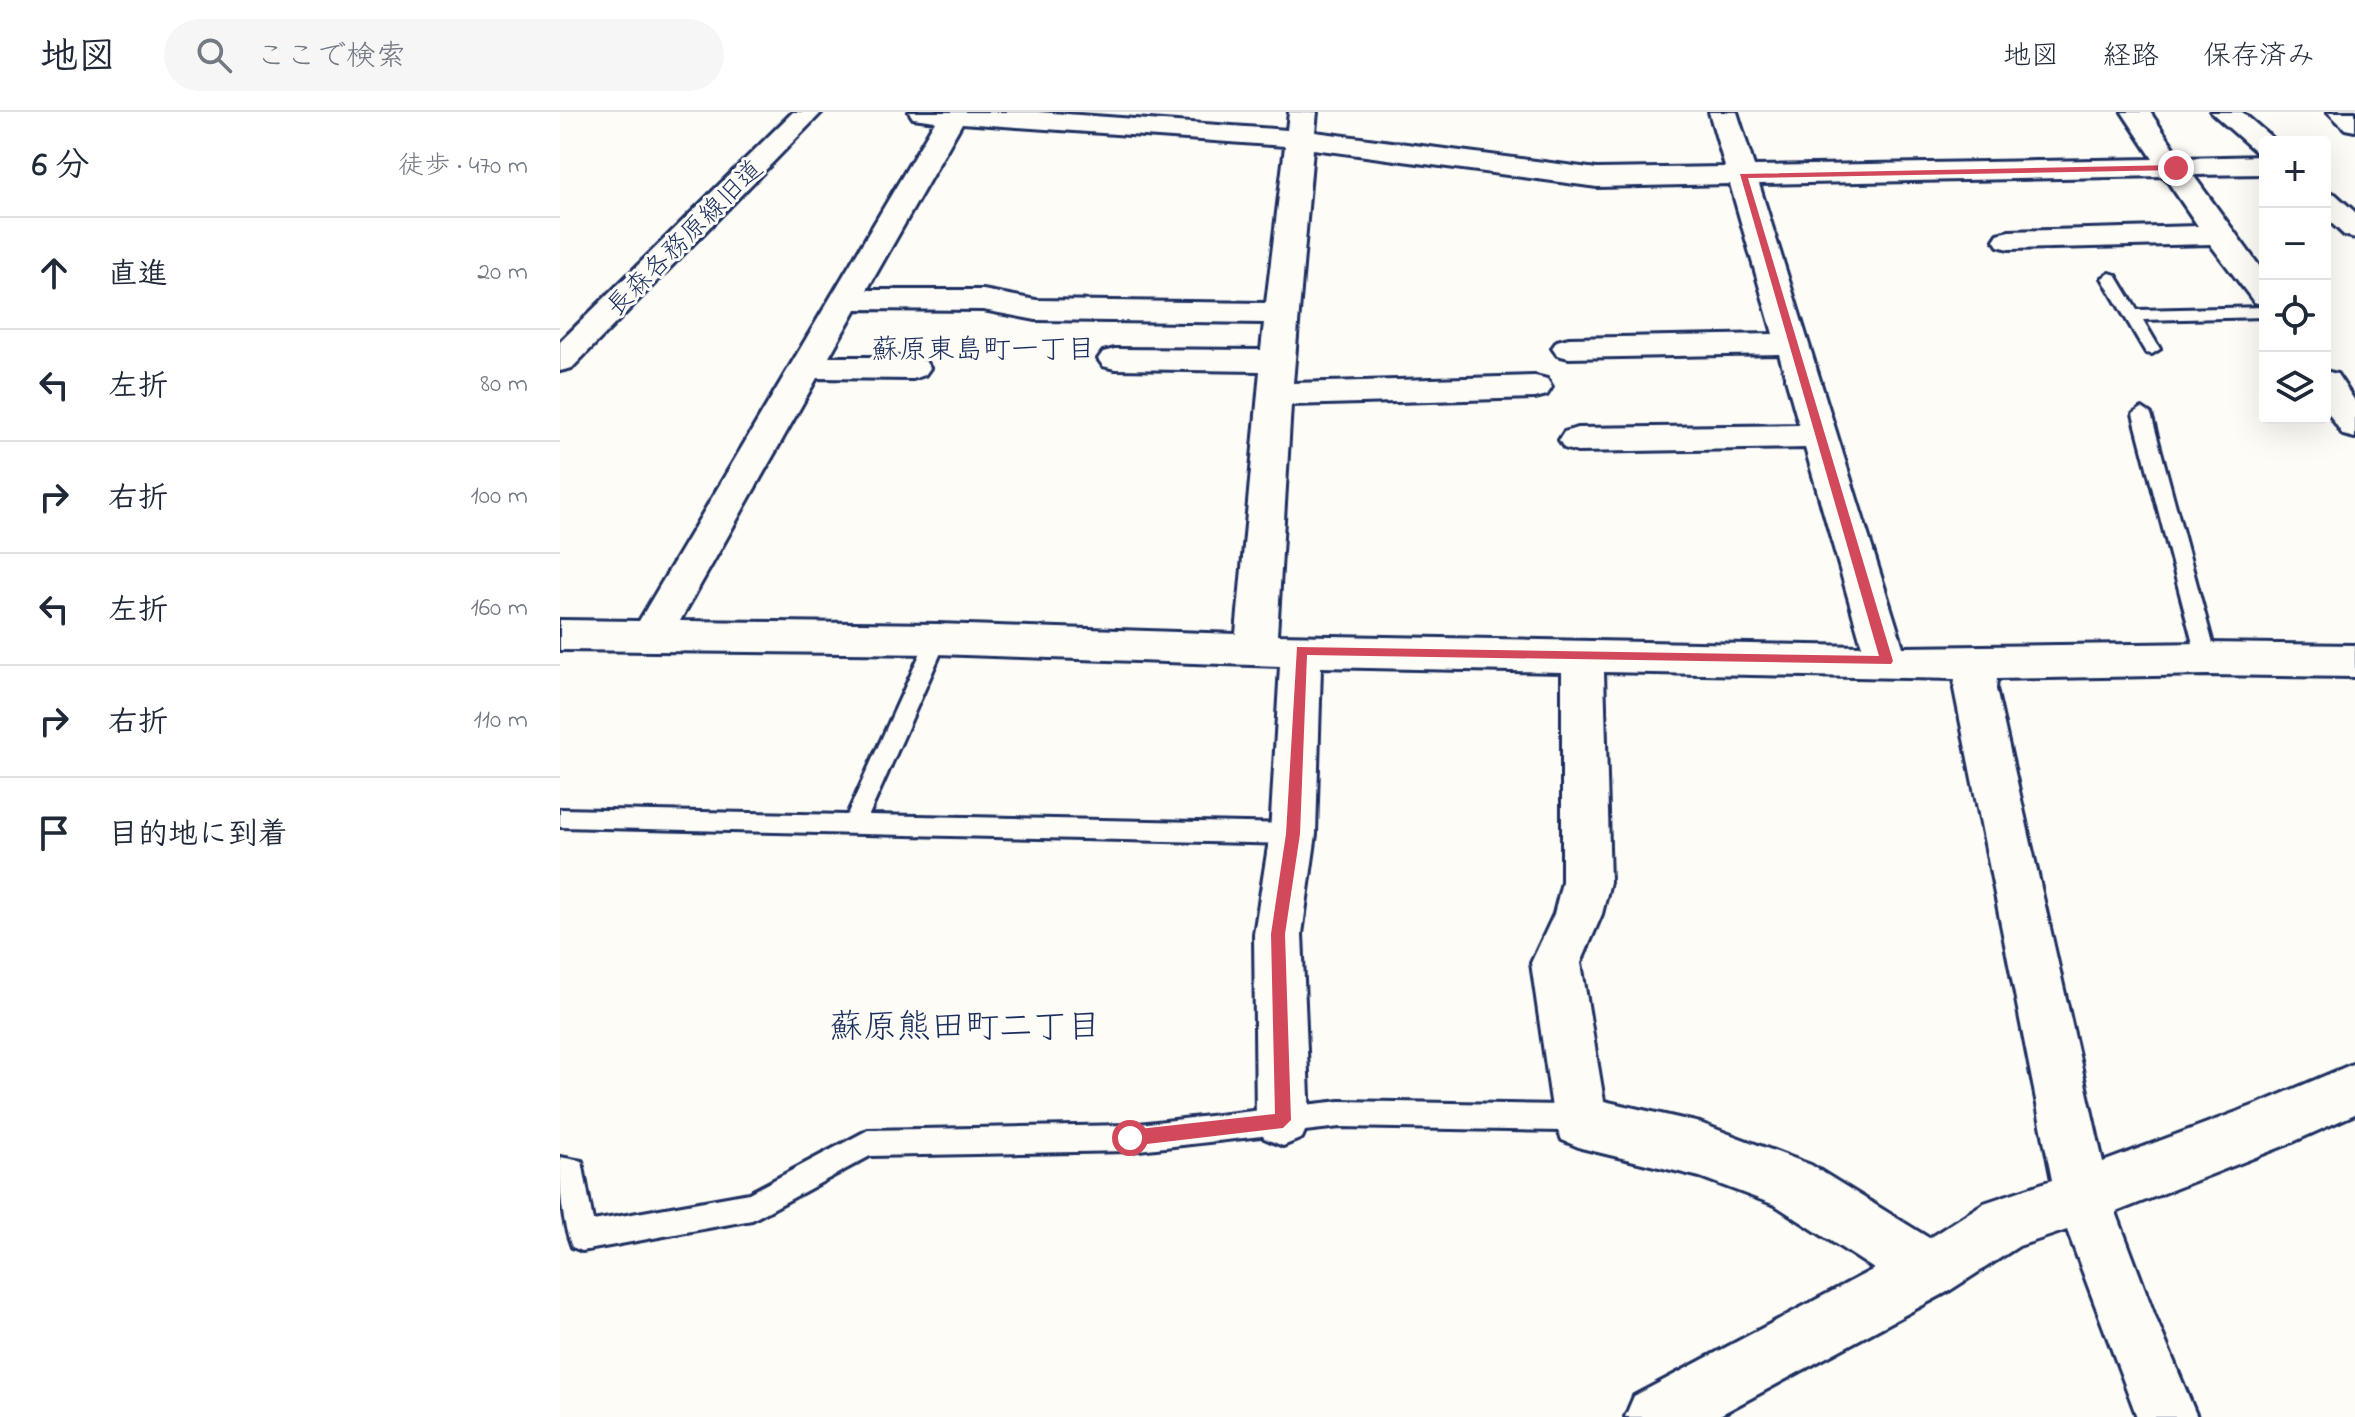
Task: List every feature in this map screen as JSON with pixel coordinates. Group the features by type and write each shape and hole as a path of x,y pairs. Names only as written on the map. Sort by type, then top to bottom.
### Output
{"street":[{"name":"長森各務原線旧道","path":"560,361 808,112"},
{"path":"1723,112 1887,661"},
{"path":"2136,112 2219,235 2259,287"},
{"path":"2225,112 2259,140"},
{"path":"2261,112 2288,136"},
{"path":"2342,112 2355,123"},
{"path":"650,637 846,299 938,113 1302,126 1597,178 2259,165"},
{"path":"1255,650 1273,395 1302,126"},
{"path":"2338,190 2355,229"},
{"path":"2009,240 2219,235"},
{"path":"846,299 983,300 1036,310 1281,313"},
{"path":"1569,348 1792,344"},
{"path":"1115,359 1278,361"},
{"path":"807,367 913,368"},
{"path":"1273,395 1535,387"},
{"path":"2331,391 2355,427"},
{"path":"1577,440 1818,436"},
{"path":"560,635 937,639 1255,650 1977,664 2207,659 2355,661"},
{"path":"1283,1120 1278,934 1293,834 1301,650"},
{"path":"1583,654 1586,882 1578,914 1556,963 1581,1122 1700,1150 1792,1184 1929,1271"},
{"path":"1977,664 1975,689 2083,1197 2127,1320 2167,1417"},
{"path":"1655,1417 1929,1271 2004,1223 2083,1197 2267,1127 2355,1088"}],"lane":[{"path":"2110,278 2152,349"},
{"path":"2133,315 2259,312"},
{"path":"2142,414 2207,659"},
{"path":"854,824 937,639"},
{"path":"560,818 1293,834"},
{"path":"560,1171 572,1171 582,1237 752,1206 868,1143 1130,1138 1340,1114 1563,1118 1581,1122"}],"district":[{"name":"蘇原東島町一丁目","path":"983,348"},
{"name":"蘇原熊田町二丁目","path":"965,1025"}],"route":[{"path":"1130,1138 1283,1120 1278,934 1293,834 1301,650 1887,661 1743,175 2176,168"}]}
